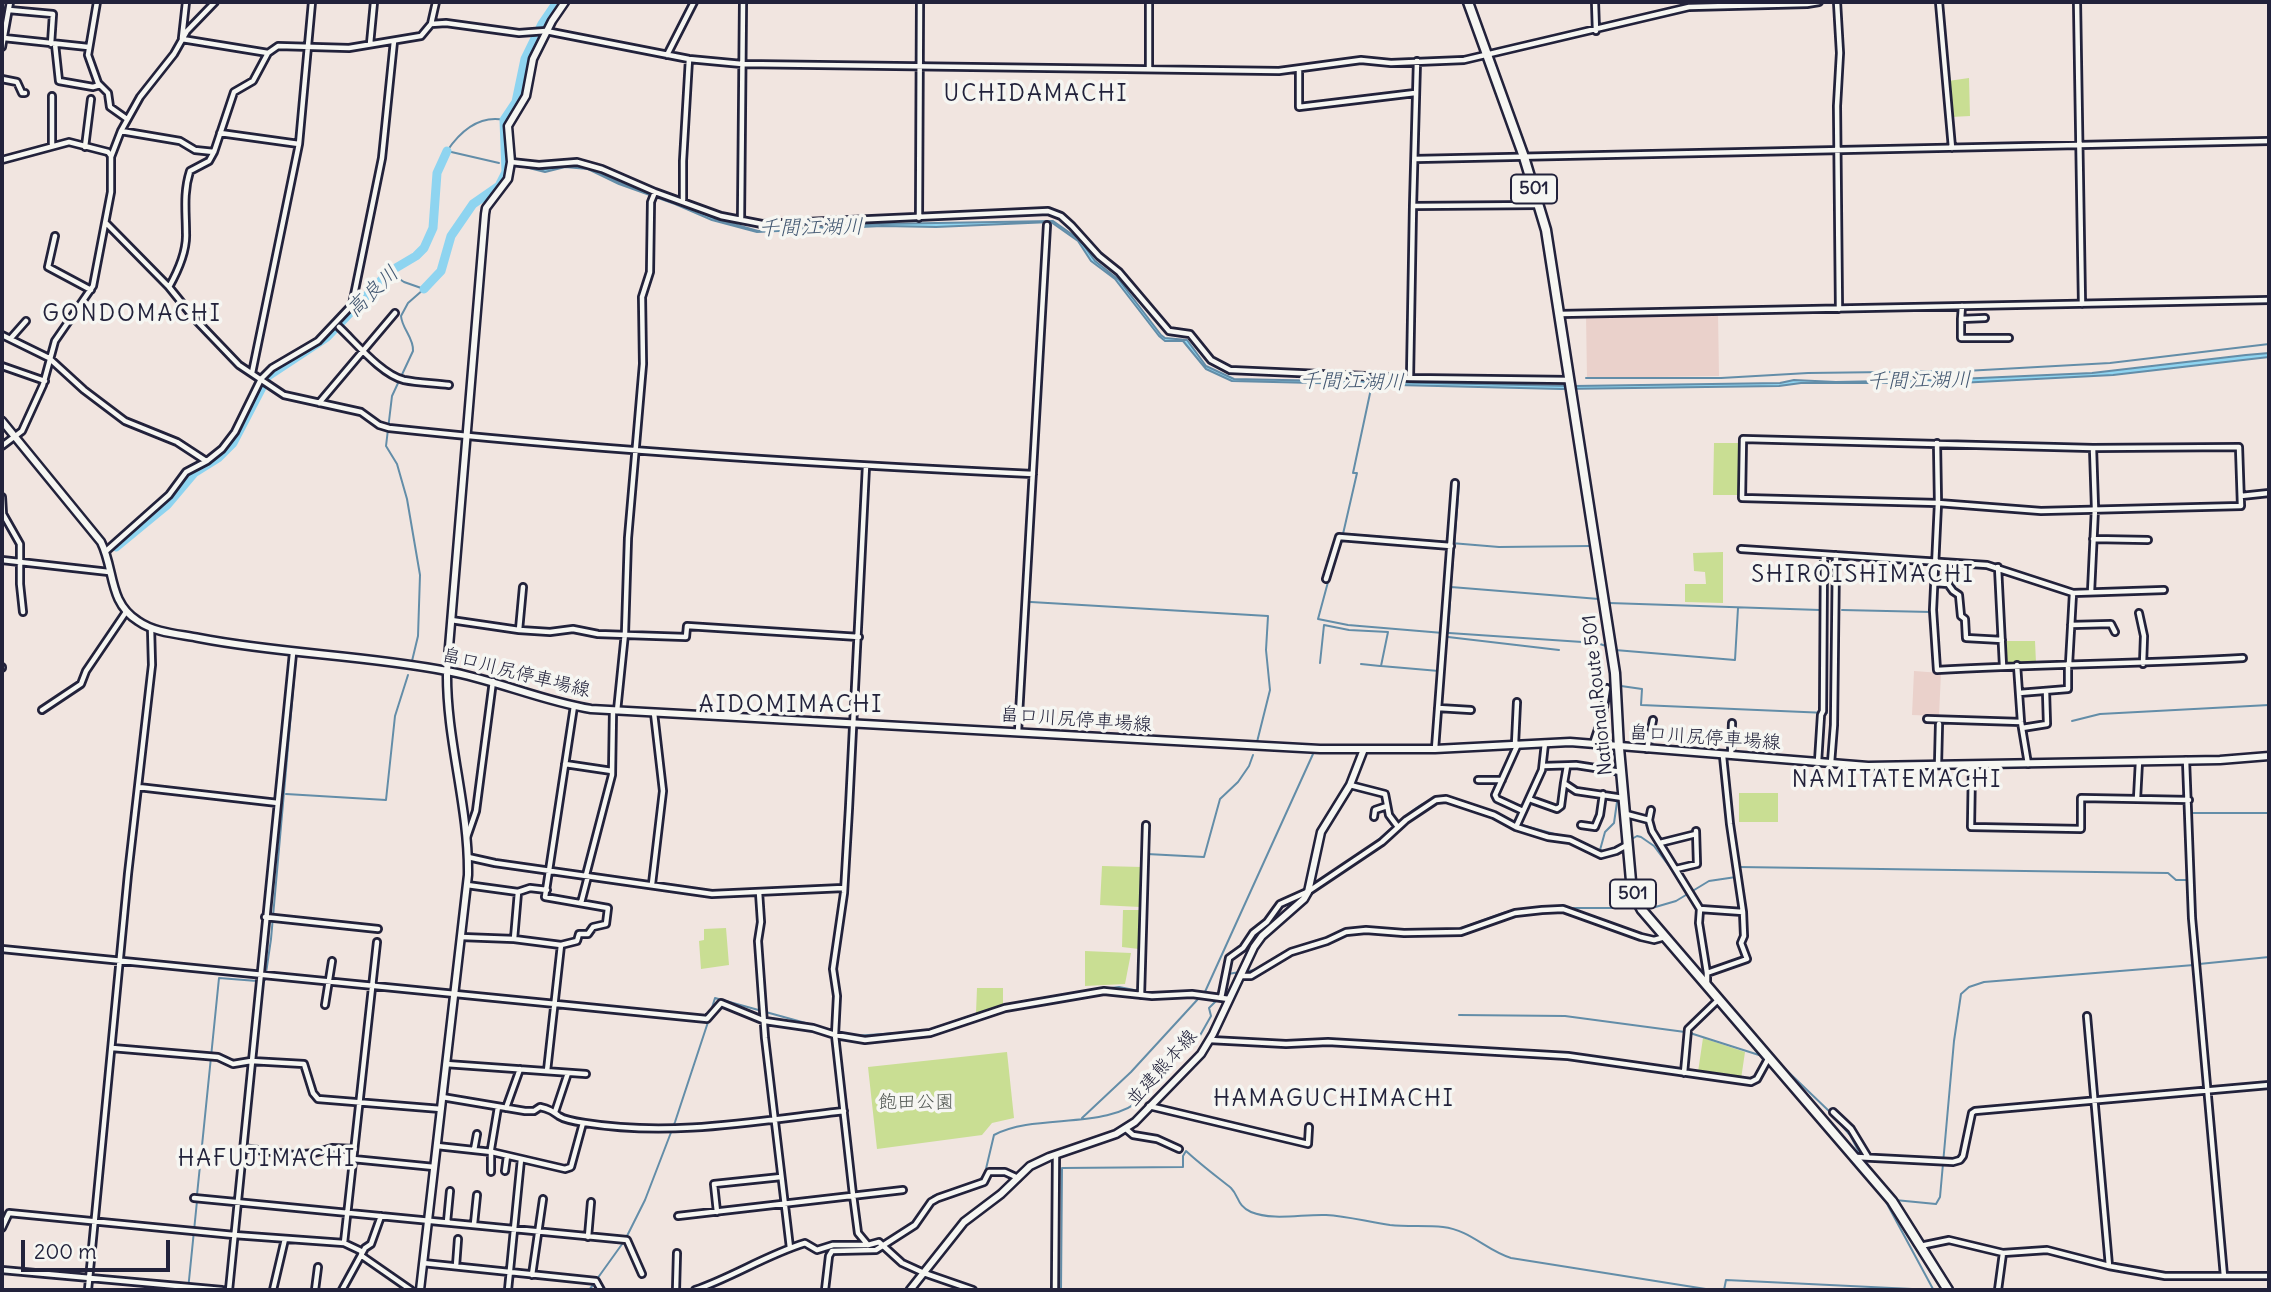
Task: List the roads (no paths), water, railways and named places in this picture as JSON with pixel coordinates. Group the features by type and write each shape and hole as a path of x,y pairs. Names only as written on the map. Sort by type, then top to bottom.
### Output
{"highway":[{"name":"National Route 501","path":"1468,2 1524,157 1546,230 1612,652 1632,892 1642,910 1892,1201 1948,1290"}],"main road":[{"path":"420,1290 467,885 467,837 448,713 447,671 485,214 489,203 508,179 511,162 508,126 526,96 533,59 546,31 565,2"},
{"path":"2,421 101,542 114,594 126,612"},
{"name":"畠口川尻停車場線","path":"126,612 151,628 248,648 401,663 447,671 492,681 574,706 615,712 1288,748 1435,749 1545,742 1831,764 2028,764 2269,756"},
{"path":"1309,891 1321,832 1350,785 1364,749"},
{"name":"並建熊本線","path":"911,1290 964,1222 1038,1161 1126,1129 1149,1106 1200,1054 1210,1040 1239,976 1262,936 1296,907 1309,891"}],"street":[{"path":"2,47 10,2"},
{"path":"97,2 88,47 89,62 100,85 108,93 110,107 127,120"},
{"path":"182,39 186,2"},
{"path":"2,446 22,431 45,380 49,358 60,334 91,290 111,192 111,157 121,131 140,97 177,50 182,39 215,2"},
{"path":"252,373 299,144 313,2"},
{"path":"370,44 374,2"},
{"path":"169,287 184,250 185,188 190,171 209,161 234,92 256,78 268,53 278,46 349,48 421,36 431,24 436,2"},
{"path":"667,55 694,2"},
{"path":"741,220 743,2"},
{"path":"919,218 920,2"},
{"path":"1149,2 1149,68"},
{"path":"1595,2 1596,30"},
{"path":"431,24 446,23 519,33 546,31 689,59 742,64 1279,71 1361,60 1391,63 1487,56 1695,6 1819,2"},
{"path":"1837,2 1840,53 1836,106 1839,309"},
{"path":"1939,2 1952,148"},
{"path":"2077,2 2082,304"},
{"path":"9,10 54,14 53,44 59,81 93,87 100,85"},
{"path":"4,37 88,47"},
{"path":"182,39 268,53"},
{"path":"105,552 169,495 186,471 207,461 222,449 235,432 261,379 272,368 318,341 352,304 382,159 394,40"},
{"path":"683,200 682,160 689,59"},
{"path":"1410,378 1417,61"},
{"path":"1298,69 1299,107 1415,93"},
{"path":"2,79 17,82 22,93 25,93"},
{"path":"52,96 52,146"},
{"path":"85,147 91,99"},
{"path":"121,131 180,141 195,150 214,152"},
{"path":"220,132 299,144"},
{"path":"1415,159 2269,141"},
{"path":"2,160 73,142 108,152 111,157"},
{"path":"511,162 539,165 577,162 602,169 721,216 762,224 1048,211 1061,216 1087,240 1170,331 1190,334 1211,360 1230,370 1570,385"},
{"path":"581,903 612,771 615,712 625,633 626,567 643,364 642,298 650,272 651,202 655,192"},
{"path":"1413,206 1540,205"},
{"path":"106,223 169,287 220,347 239,365 284,395 361,412 387,428 637,450 866,466 1033,474"},
{"path":"1018,732 1046,225"},
{"path":"55,236 48,267 91,290"},
{"path":"1559,314 2269,300"},
{"path":"1962,306 1961,338 2009,338"},
{"path":"319,403 395,313"},
{"path":"1961,319 1985,318"},
{"path":"11,338 26,321"},
{"path":"339,327 387,371 401,379 449,384"},
{"path":"2,335 49,358 84,390 125,421 177,442 207,461"},
{"path":"2,366 45,380"},
{"path":"1743,439 2093,448 2239,447 2241,506 2040,511 1938,503 1742,498 1743,439"},
{"path":"1937,443 1938,503 1933,610 1937,670 2243,658"},
{"path":"2091,592 2095,508 2093,448"},
{"path":"866,466 859,637 843,888 833,970 837,996 835,1035 852,1195 858,1233 868,1245"},
{"path":"1435,749 1455,483"},
{"path":"2241,496 2269,493"},
{"path":"2,497 4,514 20,544 23,612"},
{"path":"1326,579 1339,537 1451,545"},
{"path":"2093,539 2148,540"},
{"path":"1741,549 1998,567 2073,593 2164,590"},
{"path":"1818,763 1823,711 1824,555"},
{"path":"1831,764 1836,555"},
{"path":"2,560 109,572"},
{"path":"1998,567 2003,666"},
{"path":"1934,583 1948,584 1953,592 1958,592 1961,616 1965,619 1966,638 2002,640"},
{"path":"519,630 523,586"},
{"path":"2019,692 2068,689 2073,593"},
{"path":"41,710 81,684 83,675 126,612"},
{"path":"2139,613 2144,636 2143,664"},
{"path":"451,620 519,630 550,632 573,629 597,634 686,637 687,626 859,637"},
{"path":"2071,625 2111,624 2115,632"},
{"path":"89,1290 88,1278 152,666 151,628"},
{"path":"229,1290 293,653"},
{"path":"2017,665 2028,764"},
{"path":"467,837 476,811 492,681"},
{"path":"1593,745 1607,688"},
{"path":"1927,719 2048,724 2046,691"},
{"path":"1517,702 1517,744 1495,795 1497,799 1524,811"},
{"path":"461,937 575,943 579,934 588,934 593,927 606,924 608,908 545,897 574,706"},
{"path":"1438,708 1471,710"},
{"path":"652,884 663,790 654,713"},
{"path":"1647,750 1653,720"},
{"path":"1707,973 1747,959 1741,943 1744,936 1743,912 1730,824 1727,756 1732,723"},
{"path":"1938,765 1940,724"},
{"path":"1517,825 1543,766 1545,742"},
{"path":"2186,760 2192,918 2224,1276"},
{"path":"2137,799 2139,761"},
{"path":"565,764 612,771"},
{"path":"1972,765 1971,827 2081,829 2081,799 2189,800"},
{"path":"1543,766 1621,772"},
{"path":"1529,799 1557,809 1561,806 1567,766"},
{"path":"1478,780 1502,780"},
{"path":"1564,783 1576,791 1624,798"},
{"path":"1350,785 1385,794 1389,815 1398,827"},
{"path":"138,787 278,803"},
{"path":"1581,825 1595,827 1603,794"},
{"path":"1219,998 1229,958 1244,948 1253,933 1267,922 1276,908 1309,891 1382,842 1436,800 1446,799 1557,839 1570,840 1601,855 1628,845"},
{"path":"1374,817 1375,810 1387,806"},
{"path":"1651,810 1649,820 1653,831 1700,909 1706,985"},
{"path":"1626,814 1649,820"},
{"path":"1141,995 1146,825"},
{"path":"1660,843 1696,833 1697,864 1676,869"},
{"path":"468,857 712,894 843,888"},
{"path":"467,885 518,892 530,888 547,890"},
{"path":"514,939 518,892"},
{"path":"759,892 761,922 758,941 774,1119 790,1248"},
{"path":"1239,976 1251,976 1291,952 1346,932 1461,932 1516,913 1542,910 1563,909 1641,937 1654,940 1665,937"},
{"path":"1700,909 1743,912"},
{"path":"267,918 378,929"},
{"path":"344,1243 377,942"},
{"path":"547,1071 561,944"},
{"path":"2,948 707,1019 720,1003 765,1021 813,1028 864,1040 930,1033 1005,1008 1104,991 1141,995 1192,994 1229,999"},
{"path":"325,1005 332,961"},
{"path":"1684,1073 1688,1030 1718,1000"},
{"path":"2087,1016 2109,1266"},
{"path":"1210,1040 1286,1044 1328,1042 1568,1056 1751,1082 1757,1079 1768,1059"},
{"path":"112,1048 218,1057 233,1064 251,1061 304,1064 313,1093 318,1099 441,1109"},
{"path":"446,1064 586,1074"},
{"path":"506,1108 520,1069"},
{"path":"555,1112 568,1073"},
{"path":"1851,1156 1953,1162 1960,1160 1972,1113 1975,1111 2269,1085"},
{"path":"442,1097 530,1111 540,1107 555,1112 558,1116 583,1123 670,1130 844,1111"},
{"path":"1149,1106 1308,1144 1309,1127"},
{"path":"491,1172 498,1107"},
{"path":"1833,1112 1851,1129 1868,1158"},
{"path":"437,1146 492,1152 569,1168 583,1123"},
{"path":"1126,1129 1133,1135 1157,1139 1179,1149"},
{"path":"474,1150 477,1134"},
{"path":"243,1148 294,1155 332,1148 355,1149"},
{"path":"1055,1290 1056,1154"},
{"path":"505,1171 507,1156"},
{"path":"354,1159 434,1167"},
{"path":"508,1290 521,1159"},
{"path":"825,1290 832,1251 870,1251 884,1246 915,1225 931,1202 984,1182 989,1172 1005,1172 1018,1178"},
{"path":"717,1212 714,1184 781,1177"},
{"path":"678,1216 903,1190"},
{"path":"447,1222 450,1191"},
{"path":"474,1224 477,1195"},
{"path":"194,1198 627,1240 642,1274"},
{"path":"532,1275 543,1199"},
{"path":"588,1237 591,1202"},
{"path":"2,1228 9,1213 344,1243 361,1251 362,1256 411,1290"},
{"path":"342,1290 365,1248 371,1244 381,1216"},
{"path":"273,1290 285,1239"},
{"path":"456,1266 458,1239"},
{"path":"1919,1246 1949,1240 2003,1253 2047,1250 2109,1266 2165,1276 2269,1276"},
{"path":"695,1290 720,1282 755,1262 805,1244 817,1250 834,1245 868,1245 879,1242 902,1263 973,1290"},
{"path":"1997,1290 2003,1253"},
{"path":"676,1290 677,1254"},
{"path":"422,1263 596,1281 601,1290"},
{"path":"314,1290 318,1266"},
{"path":"2,1270 222,1290"}],"water":[{"name":"千間江湖川","path":"513,164 540,170 568,165 587,167 620,183 682,204 716,219 758,231 878,224 1053,221 1080,240 1095,261 1119,280 1161,335 1165,338 1187,340 1206,366 1234,379 1574,386 1780,383 1794,380 1935,380 2092,373 2269,353 2269,357 2113,375 1959,383 1801,383 1779,386 1561,389 1232,381 1206,369 1183,341 1165,341 1159,336 1115,279 1091,261 1078,241 1051,222 757,232 712,220 619,184 588,169 565,167 545,172"}],"waterway":[{"path":"424,289 441,271 451,236 473,204 499,186 506,172 504,120 516,102 525,59 542,24 557,2"},
{"name":"高良川","path":"499,163 447,151 471,126 486,120 504,120"},
{"name":"高良川","path":"116,547 167,505 194,473 218,458 233,443 268,376 327,337 389,272 424,248 433,228 437,173 447,151"},
{"path":"389,272 404,282 424,289 408,303 401,316 413,351 392,396 386,446 397,464 407,499 420,575 418,636 412,661"},
{"name":"千間江湖川","path":"1586,378 1721,378 1808,373 1965,371 2110,363 2269,344"},
{"name":"千間江湖川","path":"1329,576 1343,534 1357,473 1353,473 1372,384"},
{"path":"1451,584 1459,485"},
{"path":"1345,534 1448,542"},
{"path":"1451,543 1499,547 1590,546"},
{"path":"1328,582 1318,619 1348,625 1443,633"},
{"path":"1448,633 1451,587 1599,599"},
{"path":"1031,602 1268,616 1266,650 1270,690 1257,742"},
{"path":"1609,603 1820,610"},
{"path":"1615,650 1735,660 1738,608"},
{"path":"1842,610 1931,612"},
{"path":"1320,663 1324,625 1349,630 1388,632 1381,666 1439,671"},
{"path":"1449,633 1597,643 1606,646"},
{"path":"1448,637 1559,650"},
{"path":"262,981 265,980 271,939 296,657"},
{"path":"1361,664 1380,666"},
{"path":"286,794 386,800 395,716 408,675"},
{"path":"1621,686 1642,689 1641,705 1827,713"},
{"path":"2072,721 2100,714 2269,705"},
{"path":"1204,994 1313,754"},
{"path":"1147,854 1204,857 1220,799 1238,782 1253,755"},
{"path":"1398,823 1429,801 1445,798 1464,803"},
{"path":"1600,850 1605,832 1614,823 1617,802"},
{"path":"1483,809 1503,818"},
{"path":"2193,877 2191,813 2269,813"},
{"path":"1511,822 1576,840"},
{"path":"1369,848 1394,826"},
{"path":"1630,840 1637,836 1654,846 1678,878"},
{"path":"1614,850 1624,844"},
{"path":"1597,850 1608,851"},
{"path":"1738,867 2168,873 2176,880 2188,880"},
{"path":"1311,887 1339,869"},
{"path":"1645,908 1676,901 1709,881 1736,877"},
{"path":"1271,913 1278,904"},
{"path":"1456,930 1506,912 1555,907"},
{"path":"1568,908 1634,908"},
{"path":"1292,949 1346,929 1450,930"},
{"path":"1233,952 1250,933"},
{"path":"1271,962 1287,952"},
{"path":"2199,964 2269,957"},
{"path":"1224,970 1227,959"},
{"path":"1895,1200 1936,1204 1940,1197 1954,1041 1961,994 1969,987 1984,982 2194,965"},
{"path":"1246,971 1257,970"},
{"path":"1228,974 1240,972"},
{"path":"197,1195 219,978 257,981"},
{"path":"854,1036 926,1031 1003,1005 1085,991 1119,987 1139,991"},
{"path":"711,1011 715,998 849,1035"},
{"path":"1082,1118 1131,1072 1198,999"},
{"path":"979,1181 985,1173 994,1135 1031,1124 1112,1114 1130,1107 1145,1096 1167,1071 1178,1046 1198,1039 1211,1016 1209,1008 1218,999"},
{"path":"1459,1015 1565,1016 1685,1032"},
{"path":"597,1279 625,1240 645,1200 675,1122 709,1019"},
{"path":"1690,1033 1759,1055"},
{"path":"1781,1065 1831,1113 1850,1135 1860,1154"},
{"path":"1061,1290 1062,1168 1183,1167 1186,1151 1231,1188 1243,1207 1260,1215 1326,1215 1390,1225 1443,1227 1462,1232 1511,1258 1712,1290"},
{"path":"1875,1188 1886,1202 1933,1289"},
{"path":"909,1227 933,1196 957,1189"},
{"path":"188,1290 197,1201"},
{"path":"825,1268 829,1251 843,1247"},
{"path":"1724,1290 1726,1280 1933,1290"},
{"path":"589,1290 594,1284"}],"district":[{"name":"UCHIDAMACHI","path":"1036,94"},
{"name":"GONDOMACHI","path":"132,314"},
{"name":"SHIROISHIMACHI","path":"1863,575"},
{"name":"AIDOMIMACHI","path":"791,705"},
{"name":"NAMITATEMACHI","path":"1897,780"},
{"name":"HAMAGUCHIMACHI","path":"1334,1099"},
{"name":"HAFUJIMACHI","path":"267,1159"}],"park label":[{"name":"飽田公園","path":"916,1103"}]}
